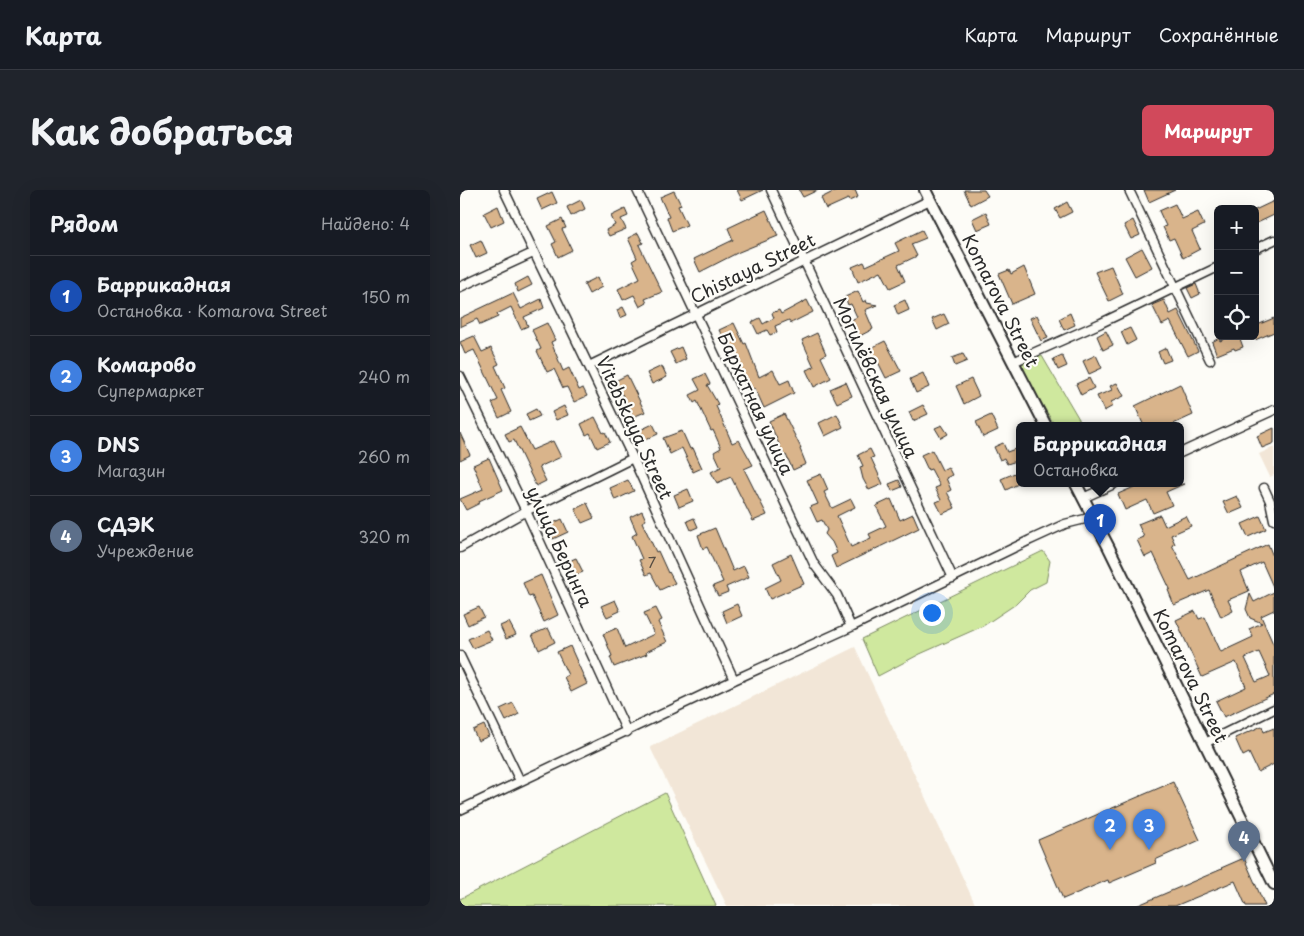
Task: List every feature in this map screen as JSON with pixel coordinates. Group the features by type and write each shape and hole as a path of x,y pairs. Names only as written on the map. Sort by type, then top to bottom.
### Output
{"street":[{"name":"Vitebskaya Street","path":"504,190 633,458 734,680"},
{"name":"Бархатная улица","path":"637,190 814,564 837,595 851,627"},
{"name":"Могилёвская улица","path":"771,190 952,578"},
{"name":"Komarova Street","path":"925,190 1044,422"},
{"path":"1129,190 1210,360"},
{"name":"Chistaya Street","path":"589,366 930,200"},
{"path":"1259,247 1274,240"},
{"path":"460,287 533,253"},
{"path":"1013,362 1101,324 1214,268"},
{"name":"улица Беринга","path":"460,376 526,511 627,732"},
{"path":"1184,451 1274,410"},
{"path":"460,548 526,511 633,458"},
{"name":"Komarova Street","path":"1078,487 1273,878"},
{"path":"1083,498 1107,487"},
{"path":"1264,488 1270,501 1274,520"},
{"path":"460,810 734,680 851,627 1065,524 1093,517"},
{"path":"460,656 520,781"},
{"path":"1205,743 1274,709"}],"shaded area":[{"path":"1274,447 1274,475 1270,477 1259,454"},
{"path":"855,647 976,906 727,906 650,747"}],"green space":[{"path":"1042,356 1080,422 1053,422 1019,365"},
{"path":"1043,551 1050,561 1046,582 1030,590 1016,604 983,626 920,654 878,676 862,639"},
{"path":"665,793 716,906 460,906 460,899"}],"building":[{"path":"737,190 763,190 742,200"},
{"path":"799,190 818,190 803,197"},
{"path":"837,190 855,190 858,197 849,201 848,199 826,209 821,198"},
{"path":"964,190 984,190 988,196 971,205"},
{"path":"1144,190 1175,190 1149,202"},
{"path":"674,191 681,205 678,206 687,225 672,231 667,218 669,217 660,197"},
{"path":"552,192 557,203 542,210 537,199"},
{"path":"581,200 585,209 571,216 567,207"},
{"path":"1274,201 1274,215 1259,222 1259,208"},
{"path":"1067,202 1072,212 1060,218 1055,209"},
{"path":"1175,204 1182,219 1198,212 1204,225 1192,231 1200,249 1183,258 1174,238 1169,240 1163,227 1166,226 1159,211"},
{"path":"498,206 504,221 491,227 484,213"},
{"path":"625,209 628,216 621,219 626,229 609,236 606,230 615,225 611,216"},
{"path":"766,210 778,236 739,252 700,272 694,259 733,240 728,228"},
{"path":"986,212 991,224 977,230 972,219"},
{"path":"562,219 566,228 562,229 572,250 558,257 552,244 556,242 548,226"},
{"path":"1133,220 1140,235 1131,239 1124,225"},
{"path":"922,230 926,238 911,244 917,256 898,265 905,281 890,288 881,271 858,282 852,267 864,262 866,266 899,251 895,243"},
{"path":"638,233 643,243 639,245 662,292 645,299 647,303 640,307 634,295 623,300 618,289 640,278 632,261 637,258 628,238"},
{"path":"481,240 487,253 476,258 470,245"},
{"path":"1142,248 1152,267 1135,276 1125,257"},
{"path":"1111,266 1123,294 1109,301 1095,272"},
{"path":"1024,267 1035,294 1012,304 999,274 1009,270 1011,274"},
{"path":"528,277 532,285 518,292 515,284"},
{"path":"598,277 602,287 589,294 584,284"},
{"path":"1196,284 1200,294 1192,298 1187,288"},
{"path":"858,291 863,302 866,300 867,303 877,305 865,310 873,329 856,338 849,321 857,317 851,304 848,305 845,297"},
{"path":"513,293 521,309 541,299 544,308 524,317 528,326 521,329 511,307 497,314 498,317 480,325 477,319 460,327 460,318"},
{"path":"807,300 813,312 791,323 789,320 775,326 777,332 770,335 767,330 758,334 752,322 760,318 763,324 774,318 772,313 779,310 781,314"},
{"path":"905,300 909,310 898,315 894,305"},
{"path":"1164,300 1170,314 1178,310 1198,351 1188,356 1170,321 1162,325 1152,305"},
{"path":"623,307 627,315 620,318 617,310"},
{"path":"1070,313 1075,325 1064,330 1059,319"},
{"path":"944,314 949,324 937,330 932,319"},
{"path":"1037,315 1048,338 1041,341 1030,318"},
{"path":"1274,318 1274,332 1259,338 1259,324"},
{"path":"547,323 555,340 551,342 563,371 569,368 579,390 583,388 587,396 574,402 567,387 563,388 554,369 547,372 537,351 541,349 532,330"},
{"path":"734,323 744,344 746,343 759,377 773,370 780,384 789,380 794,393 764,408 755,388 748,391 719,330"},
{"path":"1130,328 1136,340 1127,345 1121,332"},
{"path":"1106,331 1113,345 1103,350 1097,336"},
{"path":"817,333 826,354 821,357 831,378 814,387 806,370 814,367 802,340"},
{"path":"474,336 482,352 491,348 499,364 495,366 505,388 501,390 511,412 499,418 492,403 498,400 474,350 465,354 460,342"},
{"path":"1216,340 1240,340 1243,347 1235,350 1234,348 1217,355 1212,342"},
{"path":"885,341 901,371 886,378 869,349"},
{"path":"681,347 686,359 676,364 670,352"},
{"path":"1166,348 1171,360 1163,363 1158,352"},
{"path":"963,354 967,361 955,366 952,358"},
{"path":"1062,355 1067,366 1058,370 1053,359"},
{"path":"1096,355 1102,368 1089,374 1083,361"},
{"path":"662,366 667,377 652,384 647,373"},
{"path":"923,373 929,387 916,393 910,379"},
{"path":"705,374 710,384 707,385 718,404 716,406 732,443 739,440 753,465 744,469 767,515 753,521 731,477 717,483 711,472 721,467 714,452 721,448 697,401 694,403 690,395 700,390 694,379"},
{"path":"627,375 645,412 633,417 622,394 619,395 613,382"},
{"path":"1089,378 1094,388 1081,395 1076,384"},
{"path":"971,379 979,396 964,404 956,386"},
{"path":"846,382 852,396 837,403 830,389"},
{"path":"1117,383 1124,396 1111,402 1113,406 1104,411 1097,396 1112,390 1110,386"},
{"path":"1180,384 1193,415 1178,422 1142,422 1135,406"},
{"path":"923,405 928,414 913,421 909,412"},
{"path":"564,406 568,415 556,420 552,412"},
{"path":"536,409 540,416 529,421 526,414"},
{"path":"784,414 801,448 806,464 793,470 786,455 784,456 769,421"},
{"path":"837,414 843,427 825,436 819,423"},
{"path":"991,415 998,430 983,437 976,422"},
{"path":"595,417 610,442 597,448 590,433 586,435 581,424"},
{"path":"653,424 658,434 643,441 638,431"},
{"path":"942,425 948,434 941,438 935,428"},
{"path":"520,427 532,450 553,441 561,457 539,467 546,481 536,486 514,440 509,442 505,434"},
{"path":"1274,428 1274,443 1262,448 1257,436"},
{"path":"682,431 690,449 693,448 702,468 693,472 682,448 670,454 663,438"},
{"path":"460,433 470,455 460,460"},
{"path":"1003,443 1007,452 1015,449 1016,461 1007,464 1004,458 1000,460 994,447"},
{"path":"870,449 874,457 871,458 883,484 869,490 863,479 860,467 863,466 858,455"},
{"path":"932,450 942,470 948,467 952,475 946,478 951,490 947,492 955,508 942,514 936,502 941,500 935,488 940,486 931,469 928,470 921,455"},
{"path":"489,458 503,490 479,501 480,503 466,510 460,499 483,489 473,465"},
{"path":"1016,472 1016,485 1006,490 1001,479"},
{"path":"821,474 828,490 824,492 832,508 851,499 855,507 837,516 851,547 871,538 869,534 886,526 876,506 891,499 900,520 913,514 919,528 836,568 831,556 837,553 832,542 825,534 827,530 822,520 817,522 810,507 818,504 807,480"},
{"path":"628,480 634,491 615,500 610,488"},
{"path":"899,480 902,487 892,491 889,484"},
{"path":"1134,487 1177,487 1166,492 1172,505 1153,513 1147,500 1125,510 1118,494"},
{"path":"688,489 693,501 679,507 674,495"},
{"path":"1237,496 1243,508 1229,514 1223,502"},
{"path":"587,503 594,518 582,523 575,509"},
{"path":"642,511 646,520 642,522 656,552 658,551 675,583 660,590 651,573 646,575 639,560 642,559 632,536 637,533 630,517"},
{"path":"1160,515 1165,526 1186,516 1191,526 1171,535 1175,544 1172,545 1190,580 1268,544 1274,559 1274,589 1262,562 1241,572 1249,591 1228,600 1233,611 1221,617 1209,590 1174,605 1168,590 1170,589 1153,553 1145,557 1137,540 1144,537 1138,524"},
{"path":"1260,516 1266,529 1248,537 1242,524"},
{"path":"694,518 698,527 691,530 687,521"},
{"path":"562,519 568,532 553,539 547,526"},
{"path":"715,528 733,571 744,566 749,577 726,587 728,592 718,596 713,586 723,582 707,547 703,549 698,535"},
{"path":"791,554 804,584 770,599 765,588 781,580 773,563"},
{"path":"576,558 583,572 571,577 564,563"},
{"path":"541,575 558,615 544,622 532,596 529,597 523,583"},
{"path":"1274,592 1274,610 1261,616 1274,646 1274,694 1224,717 1216,701 1246,687 1236,662 1202,677 1176,620 1195,611 1199,619 1205,617 1221,652 1253,637 1249,629 1262,623 1250,618 1246,609 1250,594 1254,602","holes":["1259,652 1270,676 1256,682 1245,658"]},
{"path":"615,600 620,611 607,617 601,606"},
{"path":"737,604 742,616 727,623 722,611"},
{"path":"479,607 484,617 468,625 463,614"},
{"path":"656,608 662,620 658,622 667,642 646,652 647,654 614,667 610,657 612,656 603,634 617,628 625,648 652,635 654,634 644,613"},
{"path":"509,622 516,635 506,639 500,626"},
{"path":"548,628 555,642 539,650 532,635"},
{"path":"487,630 492,640 473,648 468,639"},
{"path":"570,646 587,684 571,692 564,677 568,675 557,652"},
{"path":"513,703 519,714 506,721 500,709"},
{"path":"484,725 489,736 478,741 473,730"},
{"path":"1262,726 1264,732 1274,728 1274,764 1258,772 1249,753 1243,756 1235,738"},
{"path":"1173,782 1200,840 1155,860 1156,863 1109,883 1108,880 1063,899 1038,840"},
{"path":"1244,858 1265,906 1246,906 1235,881 1175,906 1136,906 1222,869"}],"place":[{"name":"Баррикадная","path":"1100,545"},
{"name":"Комарово","path":"1110,850"},
{"name":"DNS","path":"1149,850"},
{"name":"СДЭК","path":"1244,862"}]}
